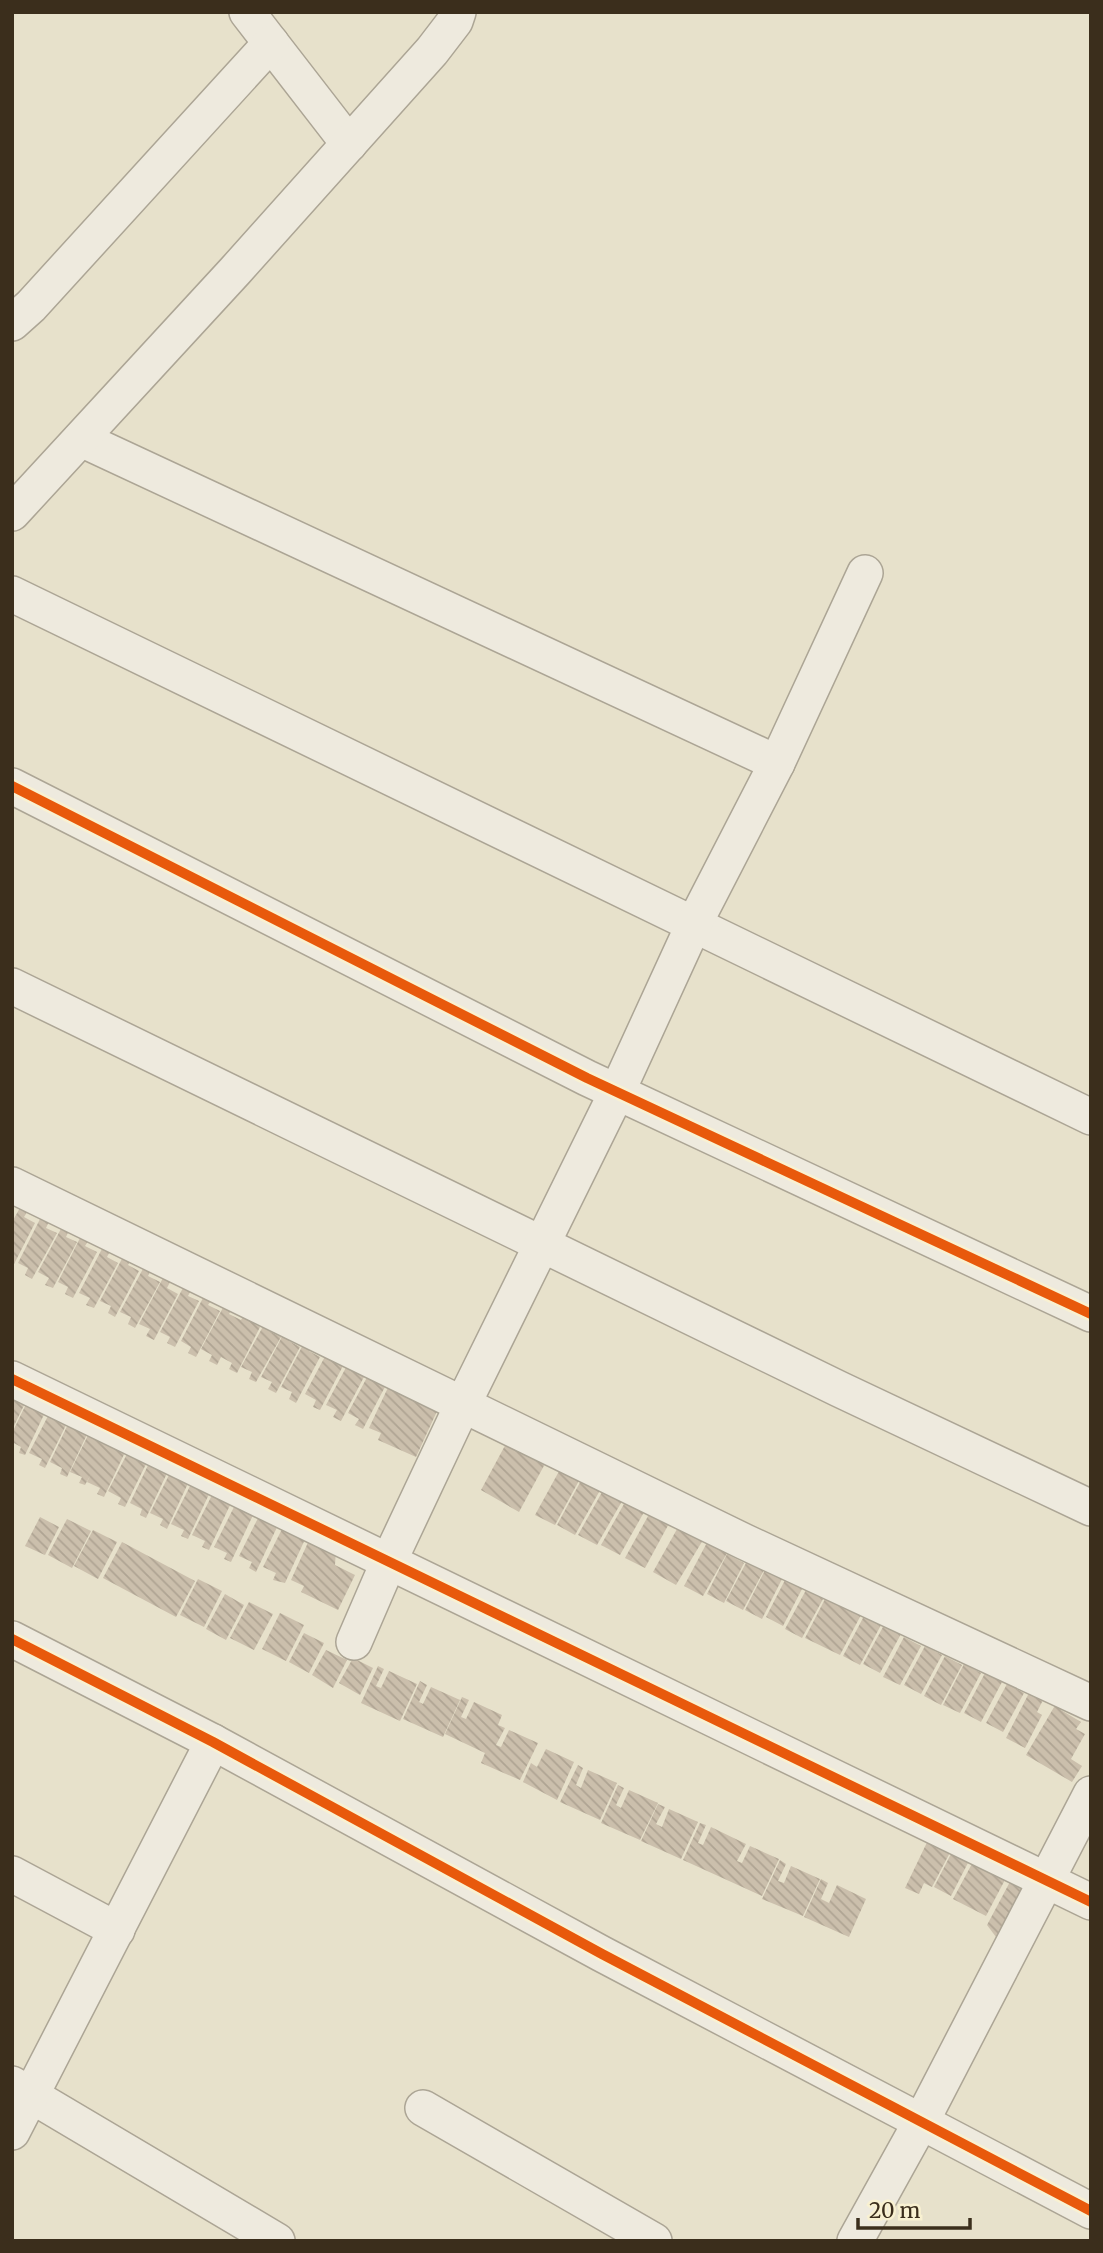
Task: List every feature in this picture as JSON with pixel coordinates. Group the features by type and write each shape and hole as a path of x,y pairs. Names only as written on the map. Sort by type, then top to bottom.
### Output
{"street":[{"path":"247,12 349,144"},
{"path":"12,513 432,51 455,21 458,12"},
{"path":"12,323 31,306 271,43"},
{"path":"81,439 777,763"},
{"path":"354,1642 463,1404 617,1092 694,924 777,763 864,573"},
{"path":"12,594 1091,1117"},
{"path":"12,786 617,1092 1091,1314"},
{"path":"12,986 1091,1508"},
{"path":"12,1185 745,1542 1091,1703"},
{"path":"12,1379 1091,1902"},
{"path":"12,1639 213,1742 590,1947 1091,2211"},
{"path":"12,2132 22,2090 117,1930 213,1742"},
{"path":"855,2241 921,2122 1091,1794"},
{"path":"12,1874 117,1930"},
{"path":"22,2090 277,2241"},
{"path":"423,2108 654,2241"}],"building":[{"path":"21,1206 29,1209 24,1217 35,1223 12,1268 12,1222"},
{"path":"42,1215 50,1219 46,1228 57,1233 32,1279 25,1275 28,1268 18,1263"},
{"path":"63,1225 70,1228 66,1237 77,1242 53,1288 45,1285 49,1278 38,1272"},
{"path":"82,1234 90,1238 85,1246 97,1252 73,1298 65,1294 68,1287 58,1282"},
{"path":"104,1245 111,1249 107,1257 118,1263 94,1308 86,1305 90,1298 79,1293"},
{"path":"125,1253 132,1257 128,1265 139,1271 115,1317 108,1313 111,1306 100,1301"},
{"path":"145,1265 152,1268 148,1276 160,1282 135,1328 128,1324 131,1317 120,1312"},
{"path":"164,1276 171,1280 167,1288 178,1294 154,1340 146,1336 150,1329 139,1324"},
{"path":"185,1284 192,1288 188,1296 199,1301 175,1347 167,1343 170,1337 160,1332"},
{"path":"205,1294 213,1297 208,1305 220,1311 196,1357 188,1353 191,1347 181,1341"},
{"path":"226,1302 233,1306 229,1314 241,1320 247,1310 253,1314 250,1321 260,1327 237,1373 229,1369 232,1363 221,1357 217,1365 209,1361 212,1355 201,1349"},
{"path":"267,1319 273,1323 269,1331 281,1337 256,1382 249,1379 252,1372 241,1367"},
{"path":"286,1329 293,1333 289,1341 300,1347 276,1393 268,1389 272,1382 261,1377"},
{"path":"306,1339 313,1343 309,1351 320,1357 296,1403 289,1399 292,1392 281,1387"},
{"path":"330,1347 344,1364 320,1410 313,1407 316,1400 305,1394"},
{"path":"351,1358 365,1375 341,1421 333,1417 337,1410 326,1405"},
{"path":"373,1366 387,1383 363,1429 355,1425 359,1419 348,1413"},
{"path":"392,1379 438,1409 416,1457 378,1440 381,1433 369,1428"},
{"path":"12,1390 28,1397 12,1430"},
{"path":"29,1398 48,1406 25,1455 19,1453 21,1447 12,1442 12,1433"},
{"path":"50,1412 69,1419 45,1468 39,1465 42,1459 29,1453"},
{"path":"70,1420 90,1428 67,1477 60,1474 62,1468 50,1462"},
{"path":"91,1429 127,1448 104,1497 97,1494 100,1488 87,1482 91,1474 85,1485 79,1483 82,1477 70,1472"},
{"path":"508,1440 546,1462 519,1512 481,1490"},
{"path":"129,1450 149,1458 125,1507 118,1504 121,1498 108,1491"},
{"path":"150,1461 169,1469 146,1518 140,1515 142,1509 130,1503"},
{"path":"563,1464 582,1475 555,1525 535,1515"},
{"path":"171,1471 190,1479 167,1529 160,1525 163,1519 150,1513"},
{"path":"584,1475 603,1485 575,1535 557,1525"},
{"path":"192,1482 211,1490 188,1539 181,1536 184,1530 171,1524"},
{"path":"606,1485 625,1496 597,1545 578,1535"},
{"path":"213,1493 232,1501 209,1550 202,1547 205,1541 192,1535"},
{"path":"629,1495 648,1505 620,1555 601,1545"},
{"path":"235,1505 254,1513 231,1562 224,1559 227,1553 214,1547"},
{"path":"653,1507 672,1518 645,1568 625,1558"},
{"path":"260,1514 279,1523 256,1572 249,1568 252,1562 239,1556"},
{"path":"40,1517 59,1527 45,1555 25,1546"},
{"path":"67,1519 91,1531 72,1568 48,1555"},
{"path":"681,1522 706,1535 676,1585 653,1572"},
{"path":"284,1525 307,1535 285,1583 273,1580 276,1573 263,1567"},
{"path":"93,1530 117,1542 98,1579 74,1566"},
{"path":"711,1535 731,1546 703,1596 684,1586"},
{"path":"310,1538 336,1550 335,1565 355,1575 338,1610 301,1592 304,1586 291,1580"},
{"path":"122,1542 195,1581 176,1617 103,1578"},
{"path":"727,1554 744,1563 724,1603 707,1594"},
{"path":"747,1561 764,1570 743,1610 726,1601"},
{"path":"765,1570 782,1579 762,1619 745,1610"},
{"path":"786,1578 803,1587 783,1626 766,1617"},
{"path":"198,1579 222,1591 204,1627 180,1615"},
{"path":"806,1590 823,1599 802,1638 785,1629"},
{"path":"225,1594 244,1605 226,1640 206,1629"},
{"path":"825,1599 861,1615 840,1655 805,1638"},
{"path":"249,1602 273,1614 254,1650 230,1638"},
{"path":"280,1613 304,1625 286,1661 262,1649"},
{"path":"864,1616 881,1625 860,1665 843,1656"},
{"path":"884,1625 901,1634 880,1673 863,1664"},
{"path":"304,1633 324,1643 309,1673 289,1662"},
{"path":"904,1637 921,1646 900,1685 883,1677"},
{"path":"925,1646 942,1655 921,1694 904,1685"},
{"path":"326,1650 347,1660 333,1688 312,1675"},
{"path":"945,1656 962,1665 941,1705 924,1696"},
{"path":"353,1658 373,1668 360,1695 339,1683"},
{"path":"964,1664 981,1673 960,1713 943,1705"},
{"path":"378,1666 384,1669 376,1686 381,1688 389,1671 417,1684 400,1721 361,1703"},
{"path":"985,1673 1002,1682 981,1722 964,1713"},
{"path":"420,1681 427,1685 419,1702 423,1704 431,1687 460,1700 443,1737 403,1719"},
{"path":"1007,1684 1024,1693 1003,1732 986,1723"},
{"path":"1029,1693 1043,1700 1037,1712 1042,1715 1025,1748 1006,1738"},
{"path":"462,1697 469,1700 461,1717 466,1719 474,1702 502,1715 498,1725 505,1728 496,1745 501,1747 509,1730 538,1743 520,1780 481,1763 485,1753 445,1734"},
{"path":"1057,1702 1063,1706 1061,1710 1081,1722 1076,1729 1085,1734 1071,1759 1082,1766 1072,1782 1026,1755"},
{"path":"546,1749 574,1762 557,1800 523,1782 531,1763 537,1767"},
{"path":"578,1765 583,1768 576,1785 581,1788 588,1770 617,1783 600,1820 560,1802"},
{"path":"618,1785 624,1788 616,1805 621,1808 629,1790 658,1803 640,1840 601,1823"},
{"path":"658,1804 665,1807 656,1824 662,1827 669,1809 698,1822 681,1859 641,1841"},
{"path":"700,1823 706,1825 698,1843 703,1845 711,1827 746,1844 737,1861 742,1863 750,1846 779,1859 762,1896 683,1860"},
{"path":"932,1832 955,1843 932,1887 924,1883 919,1894 905,1888"},
{"path":"954,1848 971,1857 951,1896 934,1887"},
{"path":"780,1860 786,1864 778,1881 784,1883 791,1866 820,1879 803,1916 762,1899"},
{"path":"974,1860 1007,1876 986,1916 953,1899"},
{"path":"1012,1878 1028,1887 999,1941 987,1925"},
{"path":"821,1879 828,1883 821,1899 829,1903 837,1885 866,1899 849,1937 804,1917"}],"cycle path":[{"path":"12,786 587,1078 1091,1314"},
{"path":"12,1379 1091,1902"},
{"path":"12,1639 213,1742 602,1954 1091,2211"}]}
